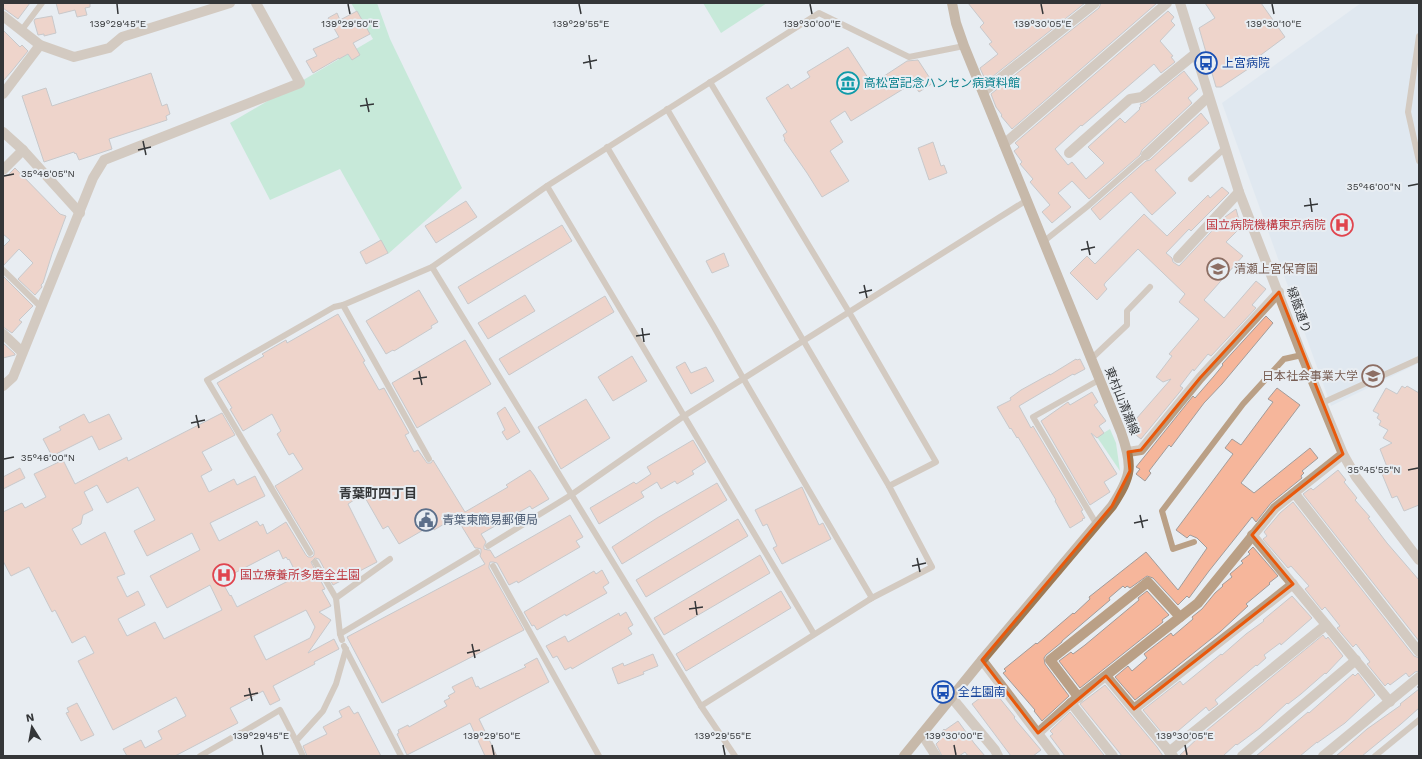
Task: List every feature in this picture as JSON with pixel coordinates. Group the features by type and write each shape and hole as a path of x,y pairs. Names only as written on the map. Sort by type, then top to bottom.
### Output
{"main road":[{"name":"東村山清瀬線","path":"904,756 982,660 1097,525 1124,488 1130,471 1128,452 1121,432 964,46 956,23 952,3"}],"street":[{"path":"3,16 40,46 74,57 109,48 122,37 230,3"},
{"path":"3,386 22,352 93,178 104,160 300,83 256,3"},
{"path":"983,92 1095,3"},
{"path":"1004,144 1167,3"},
{"name":"緑蔭通り","path":"1180,3 1208,97 1239,192 1279,292 1302,355 1343,454 1356,477 1419,560"},
{"path":"4,90 40,46"},
{"path":"1068,153 1130,99 1142,97 1195,54"},
{"path":"1146,155 1208,97"},
{"path":"3,132 23,150 80,213"},
{"path":"3,170 23,150"},
{"path":"1178,258 1239,192"},
{"path":"1128,452 1141,450 1200,378 1279,292"},
{"path":"3,334 22,352"},
{"path":"1038,733 1075,700 1198,603 1275,508 1295,494 1343,454"},
{"path":"1295,494 1419,652"},
{"path":"1252,535 1390,702"},
{"path":"1113,756 1050,660 1148,582 1180,617"},
{"path":"1134,709 1293,584"},
{"path":"1106,676 1171,754 1326,624"},
{"path":"982,660 1055,756"},
{"path":"1242,756 1356,660"},
{"path":"1323,756 1419,677"},
{"path":"952,698 995,750 998,756"},
{"path":"922,734 936,756"}],"lane":[{"path":"21,31 42,3"},
{"path":"310,553 208,380 334,307 343,305 432,267 547,186 819,13 909,57 964,46"},
{"path":"1419,36 1408,112 1419,162"},
{"path":"710,82 849,312 936,462 888,486"},
{"path":"667,109 802,342 888,486 932,567 868,600 701,706"},
{"path":"607,147 872,598 868,600"},
{"path":"1191,179 1225,148"},
{"path":"1043,242 1088,206 1146,155"},
{"path":"547,186 814,634"},
{"path":"488,546 571,495 684,416 743,378 1027,200"},
{"path":"432,267 701,706 735,756"},
{"path":"3,270 41,307"},
{"path":"1091,359 1127,325 1127,311 1150,287"},
{"path":"343,305 429,459"},
{"path":"1194,542 1173,549 1162,511 1243,404 1278,365 1284,360 1302,355"},
{"path":"1322,403 1419,359"},
{"path":"1097,525 1033,417 1099,380"},
{"path":"296,741 323,711 336,684 343,642 478,552"},
{"path":"336,598 390,559"},
{"path":"315,562 336,598 343,642 401,756"},
{"path":"493,566 599,756"},
{"path":"200,756 280,710 303,756"},
{"path":"1375,756 1419,720"}],"highlighted area":[{"path":"1279,292 1343,454 1275,508 1252,535 1293,584 1134,709 1106,676 1038,733 982,660 1112,506 1130,471 1128,452 1141,450 1200,378"}],"shaded area":[{"name":"国立病院機構東京病院","path":"1361,3 1419,3 1419,363 1331,406 1222,103"}],"green space":[{"path":"351,3 377,3 390,39 462,188 388,254 340,169 270,200 230,123 373,39"},
{"path":"703,3 767,3 721,33"},
{"path":"1110,429 1116,443 1120,471 1097,437"}],"building":[{"path":"3,3 30,3 18,19 3,8"},
{"path":"56,3 90,3 90,7 85,8 87,15 77,17 75,10 59,14"},
{"path":"968,3 1085,3 987,81 980,68 998,54 989,44 992,42 980,27 984,23"},
{"path":"1101,3 1157,3 1012,129 1001,116 1002,115 996,107 991,94 1099,8"},
{"path":"1205,3 1261,3 1285,37 1254,60 1257,63 1221,87 1216,87 1199,28 1215,18"},
{"path":"357,11 370,34 353,43 360,55 352,60 348,54 313,73 306,61 317,56 313,49 339,37 328,18 337,13 340,20"},
{"path":"1168,11 1174,17 1171,21 1175,25 1160,41 1173,56 1171,57 1175,62 1161,73 1154,64 1082,126 1081,125 1055,149 1068,165 1072,162 1086,179 1104,163 1088,147 1120,118 1125,123 1140,109 1140,104 1146,102 1184,71 1198,89 1188,98 1192,103 1142,150 1140,155 1089,199 1072,181 1058,193 1071,207 1052,223 1042,212 1050,205 1030,182 1033,179 1020,164 1022,162 1014,151 1019,147 1015,143"},
{"path":"52,16 56,33 44,36 44,34 38,35 34,21 35,19"},
{"path":"3,30 20,47 22,45 28,51 3,81"},
{"path":"848,47 872,84 907,61 918,60 933,83 919,92 913,83 851,121 845,111 830,121 843,142 830,151 849,181 822,197 784,140 783,135 787,132 766,98 788,84 791,89 810,77 807,72"},
{"path":"151,73 162,106 167,104 170,114 166,116 167,120 109,139 112,149 79,160 74,152 44,162 22,96 46,88 52,106"},
{"path":"1201,113 1209,123 1155,170 1176,193 1152,215 1131,192 1100,220 1091,209 1146,161 1150,160"},
{"path":"933,142 941,166 944,165 947,173 929,180 918,148"},
{"path":"15,168 60,214 66,216 41,285 42,287 35,295 18,279 33,263 19,249 3,266 3,247 10,240 3,234 3,176 8,175"},
{"path":"1222,187 1229,193 1191,231 1189,229 1166,253 1172,258 1173,262 1179,266 1225,217 1236,209 1241,227 1226,242 1243,256 1204,300 1224,318 1256,281 1266,289 1252,305 1256,308 1211,356 1208,354 1194,371 1193,369 1180,386 1183,388 1141,439 1132,432 1129,427 1171,379 1163,382 1156,377 1172,356 1169,354 1199,319 1179,302 1185,294 1138,249 1105,283 1104,285 1107,289 1097,300 1070,273 1087,256 1095,264 1144,214 1167,236 1208,195 1210,198"},
{"path":"466,201 477,217 436,243 425,226"},
{"path":"562,225 572,241 468,304 458,287"},
{"path":"381,240 388,253 366,264 360,252"},
{"path":"724,253 729,266 712,273 706,261"},
{"path":"3,276 33,306 19,320 22,322 12,333 3,327"},
{"path":"419,290 438,322 431,326 432,328 394,351 393,350 386,354 366,321"},
{"path":"525,295 535,311 488,339 478,323"},
{"path":"605,296 614,312 509,375 499,359"},
{"path":"338,314 365,361 363,362 379,390 384,388 409,433 405,435 414,452 418,450 427,463 431,463 433,460 465,512 508,487 506,485 530,470 549,499 532,509 530,506 481,534 486,542 484,549 490,550 495,558 570,515 583,537 576,541 580,547 518,583 517,581 509,585 497,563 490,562 489,568 524,630 382,703 347,637 485,564 480,556 481,549 475,548 456,517 434,530 432,525 399,544 388,526 383,529 363,494 348,504 377,562 333,585 319,559 315,558 311,562 325,589 322,590 331,606 319,612 331,620 308,653 334,639 339,649 314,662 315,664 273,686 280,700 270,705 263,691 230,708 238,723 175,756 127,756 123,749 141,740 145,748 162,739 158,731 186,716 176,697 113,730 78,661 94,653 85,636 72,643 55,610 52,612 29,567 11,576 3,561 3,512 22,503 25,508 46,497 34,474 63,460 75,484 127,457 128,461 222,413 235,435 202,452 212,470 201,476 209,492 234,479 237,485 255,476 265,496 210,523 219,541 257,521 260,526 263,524 267,534 286,522 306,555 308,557 312,557 314,555 314,551 275,486 303,469 293,453 289,455 277,434 281,431 272,414 243,431 230,409 232,408 217,383 264,356 262,354 286,340 287,343","holes":["97,485 107,503 138,487 155,520 134,531 147,556 192,533 200,550 150,576 167,608 210,585 222,610 164,639 155,622 127,636 118,619 145,605 138,591 127,597 117,577 125,574 105,532 81,545 72,529 81,524 83,515 93,510 84,492","279,550 283,559 286,557 288,560 289,559 297,575 296,577 237,607 221,580","306,610 315,627 310,638 266,660 254,636"]},
{"path":"1266,316 1273,323 1222,384 1204,403 1171,447 1169,445 1149,471 1151,473 1145,481 1136,474 1140,469 1136,467 1193,396 1195,398 1223,365 1222,364"},
{"path":"465,340 491,384 417,428 392,383"},
{"path":"3,343 15,354 15,355 3,358"},
{"path":"632,356 647,381 613,401 598,377"},
{"path":"1076,359 1080,359 1085,369 1074,375 1073,374 1019,406 1031,428 1033,426 1083,510 1081,511 1085,518 1070,528 1055,501 1056,500 1018,437 1017,438 1011,428 1010,429 997,407 1011,400 1010,398 1021,390"},
{"path":"685,362 691,373 706,367 714,381 691,394 676,367"},
{"path":"1402,386 1405,388 1407,386 1419,393 1419,505 1404,511 1397,496 1392,498 1382,474 1389,472 1380,449 1392,443 1383,438 1388,430 1379,425 1381,421 1377,418 1379,414 1373,411 1386,388 1397,394"},
{"path":"1277,388 1300,405 1241,483 1254,493 1310,448 1318,458 1302,471 1304,473 1301,476 1302,478 1271,503 1256,522 1252,517 1189,598 1187,596 1178,605 1153,578 1147,576 1130,588 1127,586 1125,588 1123,586 1109,598 1110,600 1046,655 1044,658 1045,664 1069,696 1042,721 1034,711 1035,710 1003,673 1006,671 1004,669 1036,643 1037,644 1073,613 1074,614 1090,599 1089,597 1146,552 1178,590 1207,548 1197,538 1190,535 1187,538 1176,530 1233,454 1225,448 1232,439 1241,445 1273,402 1268,399"},
{"path":"1092,392 1098,402 1094,405 1106,421 1099,426 1104,433 1097,438 1091,433 1117,474 1104,482 1110,492 1090,505 1041,421 1068,402 1070,405"},
{"path":"586,399 610,438 561,469 538,427"},
{"path":"505,407 520,432 507,440 502,432 505,430 497,413"},
{"path":"84,414 89,423 109,414 122,439 99,450 92,436 52,456 43,439 61,430 59,427"},
{"path":"693,440 706,462 692,471 694,474 677,484 675,481 661,489 657,482 641,492 644,497 599,524 590,508 634,482 636,484 651,474 647,467"},
{"path":"20,468 25,478 3,489 3,477"},
{"path":"1338,470 1346,480 1344,482 1357,498 1355,500 1370,517 1368,518 1387,543 1419,580 1419,641 1303,494 1311,488 1313,490"},
{"path":"717,483 727,500 622,564 612,547 657,518"},
{"path":"802,487 819,525 823,523 831,539 782,564 773,548 777,546 767,524 763,526 755,510"},
{"path":"1293,502 1414,656 1419,658 1419,671 1415,672 1409,677 1406,673 1390,685 1388,683 1385,686 1367,664 1370,662 1356,644 1353,647 1337,628 1340,626 1325,607 1322,610 1305,589 1309,586 1291,566 1288,568 1263,539 1267,536 1264,532 1280,513"},
{"path":"738,519 748,536 646,597 636,580"},
{"path":"1253,547 1278,576 1246,604 1248,606 1221,631 1135,700 1115,677 1128,666 1132,671 1147,658 1144,654 1171,633 1173,636 1193,619 1192,617 1202,609 1223,586 1222,585 1232,577 1230,574 1243,563 1241,561 1250,554 1248,552"},
{"path":"760,555 770,573 664,635 654,618"},
{"path":"602,570 609,583 603,587 607,593 537,630 534,625 532,626 524,612 594,571 596,574"},
{"path":"781,591 791,608 686,671 676,654"},
{"path":"1147,591 1169,615 1162,620 1163,622 1080,688 1059,661 1071,652 1073,654 1085,645 1139,600 1138,598"},
{"path":"1292,596 1312,618 1281,645 1280,643 1264,655 1266,658 1215,700 1218,704 1209,711 1206,707 1167,739 1143,710 1180,681 1183,685 1264,621 1263,620"},
{"path":"626,612 633,625 628,628 632,634 572,669 571,667 565,670 557,656 553,658 546,646 565,636 568,642 619,613 620,616"},
{"path":"1323,635 1326,639 1328,637 1343,656 1326,674 1325,673 1288,704 1287,703 1260,728 1237,745 1236,744 1223,756 1179,756 1201,735"},
{"path":"653,654 658,666 643,672 644,674 618,684 612,668 623,663 624,666"},
{"path":"537,658 549,682 479,719 497,756 485,756 470,723 407,755 397,734 399,733 398,730 408,725 409,727 447,706 444,701 450,698 448,696 455,692 452,687 472,677 476,687 478,686 480,689 526,667 524,665"},
{"path":"1358,673 1375,695 1345,723 1317,742 1300,756 1256,756 1308,712 1309,713 1353,674 1355,676"},
{"path":"989,685 1041,750 1033,756 1011,756 972,704 984,695 981,691"},
{"path":"1105,685 1163,756 1122,756 1080,704"},
{"path":"1419,689 1419,708 1362,756 1336,756 1367,729 1401,705 1400,704"},
{"path":"77,703 94,735 81,741 66,713 69,712 67,708"},
{"path":"349,706 354,714 358,712 381,756 307,756 303,746 327,734 323,727 342,717 339,711"},
{"path":"1070,712 1104,755 1065,756 1050,736 1053,734 1050,731"},
{"path":"958,721 985,756 968,756 965,752 959,756 942,756 936,744 940,740 937,737 944,729 945,730"}],"place":[{"name":"上宮病院","path":"1206,63"},
{"name":"高松宮記念ハンセン病資料館","path":"848,83"},
{"name":"国立病院機構東京病院","path":"1342,225"},
{"name":"清瀬上宮保育園","path":"1218,269"},
{"name":"日本社会事業大学","path":"1373,376"},
{"name":"青葉東簡易郵便局","path":"426,520"},
{"name":"国立療養所多磨全生園","path":"224,575"},
{"name":"全生園南","path":"943,692"}],"district":[{"name":"青葉町四丁目","path":"378,493"}]}
